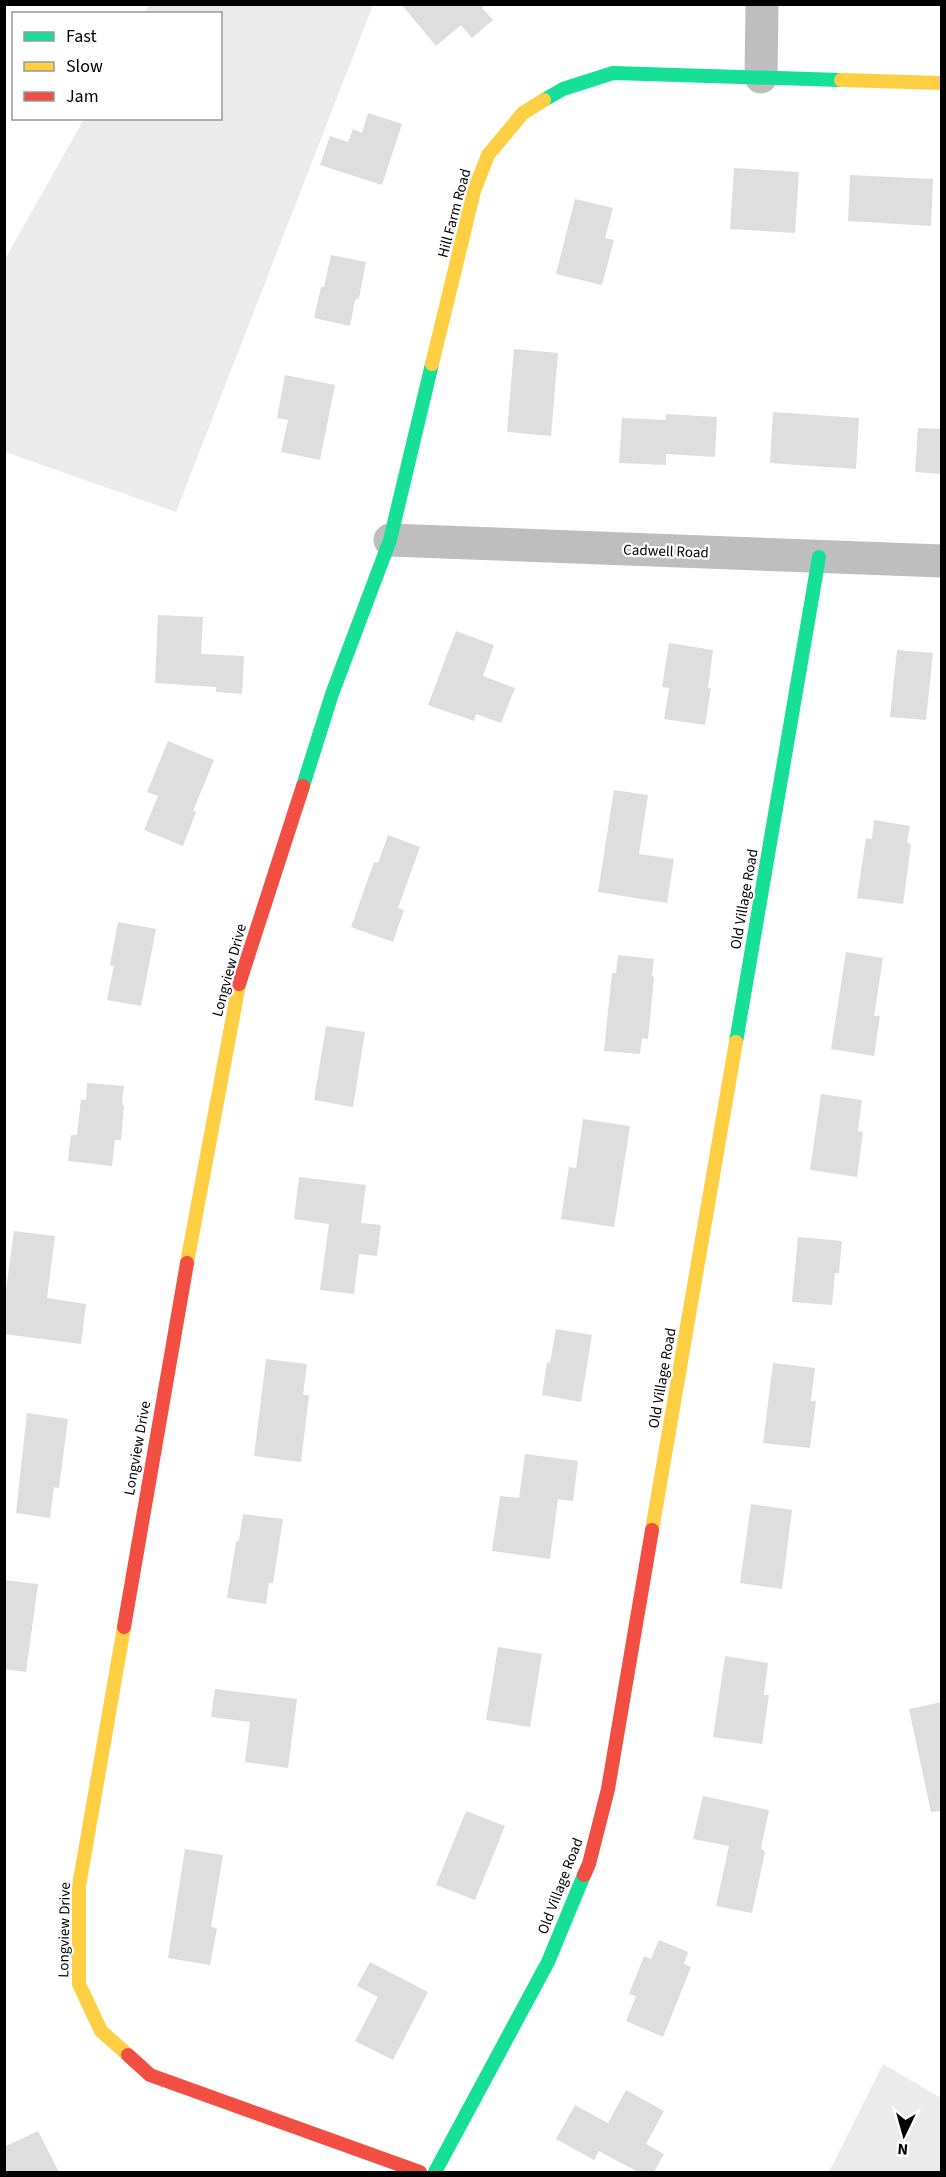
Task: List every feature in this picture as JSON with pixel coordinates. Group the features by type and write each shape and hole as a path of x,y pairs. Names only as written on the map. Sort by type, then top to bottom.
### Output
{"street":[{"path":"761,77 762,4"},
{"name":"Hill Farm Road","path":"390,540 474,191 488,155 524,113 563,89 613,73 942,83"},
{"name":"Cadwell Road","path":"390,540 942,561"},
{"name":"Longview Drive","path":"390,540 332,694 240,980 182,1288 79,1886 79,1984 100,2031 150,2074 420,2172"},
{"name":"Old Village Road","path":"435,2172 548,1962 589,1864 608,1789 819,557"}],"shaded area":[{"path":"149,5 373,5 176,512 5,452 5,259 83,120 222,120 222,12 145,12"},
{"path":"883,2064 941,2098 941,2172 829,2172"}],"building":[{"path":"401,4 487,4 482,8 493,20 472,38 461,25 436,46"},
{"path":"368,113 402,124 382,185 320,165 330,136 348,142 353,129 362,133"},
{"path":"734,168 799,172 795,233 730,229"},
{"path":"850,175 933,179 931,226 848,221"},
{"path":"575,199 613,208 605,238 614,240 602,285 556,274"},
{"path":"331,255 366,262 359,298 355,300 350,326 314,318"},
{"path":"514,349 558,353 551,436 507,432"},
{"path":"285,375 335,385 320,460 281,452 288,420 277,418"},
{"path":"773,412 859,418 856,469 770,463"},
{"path":"666,414 717,417 715,457 666,454 666,465 619,463 622,418 665,420"},
{"path":"918,428 942,429 942,474 915,472"},
{"path":"158,615 203,617 201,654 244,656 242,694 216,692 216,687 155,683"},
{"path":"456,631 494,645 483,676 515,688 501,723 476,714 474,721 428,705"},
{"path":"669,643 713,650 708,688 711,688 705,725 664,719 669,688 662,687"},
{"path":"897,650 933,653 926,720 890,717"},
{"path":"168,741 214,760 193,811 196,812 183,846 144,830 158,796 147,792"},
{"path":"614,790 648,795 639,854 674,859 667,903 598,892"},
{"path":"874,820 910,826 907,842 911,845 903,904 857,898 866,838 872,839"},
{"path":"388,835 420,847 398,908 404,910 393,942 351,927 374,862 378,863"},
{"path":"118,922 156,929 141,1006 107,1000 114,966 110,965"},
{"path":"846,952 883,958 874,1016 880,1016 874,1056 831,1049"},
{"path":"618,955 654,959 648,1039 642,1038 640,1054 604,1051 612,973 616,973"},
{"path":"326,1026 365,1032 353,1107 314,1100"},
{"path":"87,1083 124,1086 121,1140 115,1140 112,1166 68,1161 71,1135 77,1135 81,1099 86,1100"},
{"path":"821,1094 862,1100 858,1131 863,1132 857,1177 810,1170"},
{"path":"583,1119 630,1126 614,1227 561,1219 569,1167 576,1168"},
{"path":"299,1177 366,1185 361,1223 381,1225 377,1256 359,1254 354,1294 320,1290 329,1224 294,1219"},
{"path":"14,1231 55,1236 47,1298 86,1304 81,1344 4,1334 4,1304"},
{"path":"798,1237 842,1241 839,1273 835,1273 832,1305 792,1302"},
{"path":"556,1329 592,1335 581,1402 542,1395 547,1362 550,1363"},
{"path":"266,1359 307,1364 303,1395 309,1395 301,1462 254,1456"},
{"path":"773,1363 815,1368 811,1401 816,1401 810,1448 763,1443"},
{"path":"27,1413 68,1419 59,1488 54,1487 50,1518 16,1513"},
{"path":"525,1454 578,1461 573,1501 558,1499 550,1559 492,1551 500,1496 519,1498"},
{"path":"751,1504 792,1510 782,1589 740,1583"},
{"path":"243,1514 283,1519 273,1583 269,1583 266,1604 227,1598"},
{"path":"4,1580 38,1584 26,1672 4,1669"},
{"path":"498,1647 542,1654 530,1727 486,1720"},
{"path":"725,1656 768,1663 764,1695 769,1695 762,1744 713,1737"},
{"path":"215,1689 297,1699 288,1768 245,1762 250,1722 211,1717"},
{"path":"942,1702 942,1811 931,1812 909,1709"},
{"path":"703,1796 769,1810 761,1848 765,1852 752,1913 716,1906 729,1846 693,1839"},
{"path":"466,1811 505,1826 475,1900 436,1885"},
{"path":"185,1849 223,1855 211,1927 217,1928 210,1965 168,1958"},
{"path":"659,1940 688,1952 684,1964 691,1967 663,2037 626,2021 636,1996 629,1994 644,1956 651,1959"},
{"path":"370,1962 428,1992 393,2060 355,2041 378,1997 357,1986"},
{"path":"626,2090 664,2111 646,2144 664,2154 654,2172 638,2172 599,2151 594,2160 556,2139 575,2105 608,2123"},
{"path":"38,2131 59,2172 4,2172 4,2147"}],"traffic: fast":[{"path":"544,100 563,89 613,73 841,80"},
{"path":"303,786 332,694 390,540 432,364"},
{"path":"736,1042 819,557"},
{"path":"435,2172 548,1962 584,1875"}],"traffic: slow":[{"path":"841,80 942,83"},
{"path":"432,364 474,191 488,155 523,113 544,100"},
{"path":"187,1263 239,984"},
{"path":"652,1530 736,1042"},
{"path":"124,1627 79,1886 79,1984 101,2031 128,2055"}],"traffic: jam":[{"path":"239,984 303,786"},
{"path":"124,1627 187,1263"},
{"path":"584,1875 589,1864 608,1789 652,1530"},
{"path":"128,2055 150,2075 420,2172"}]}
